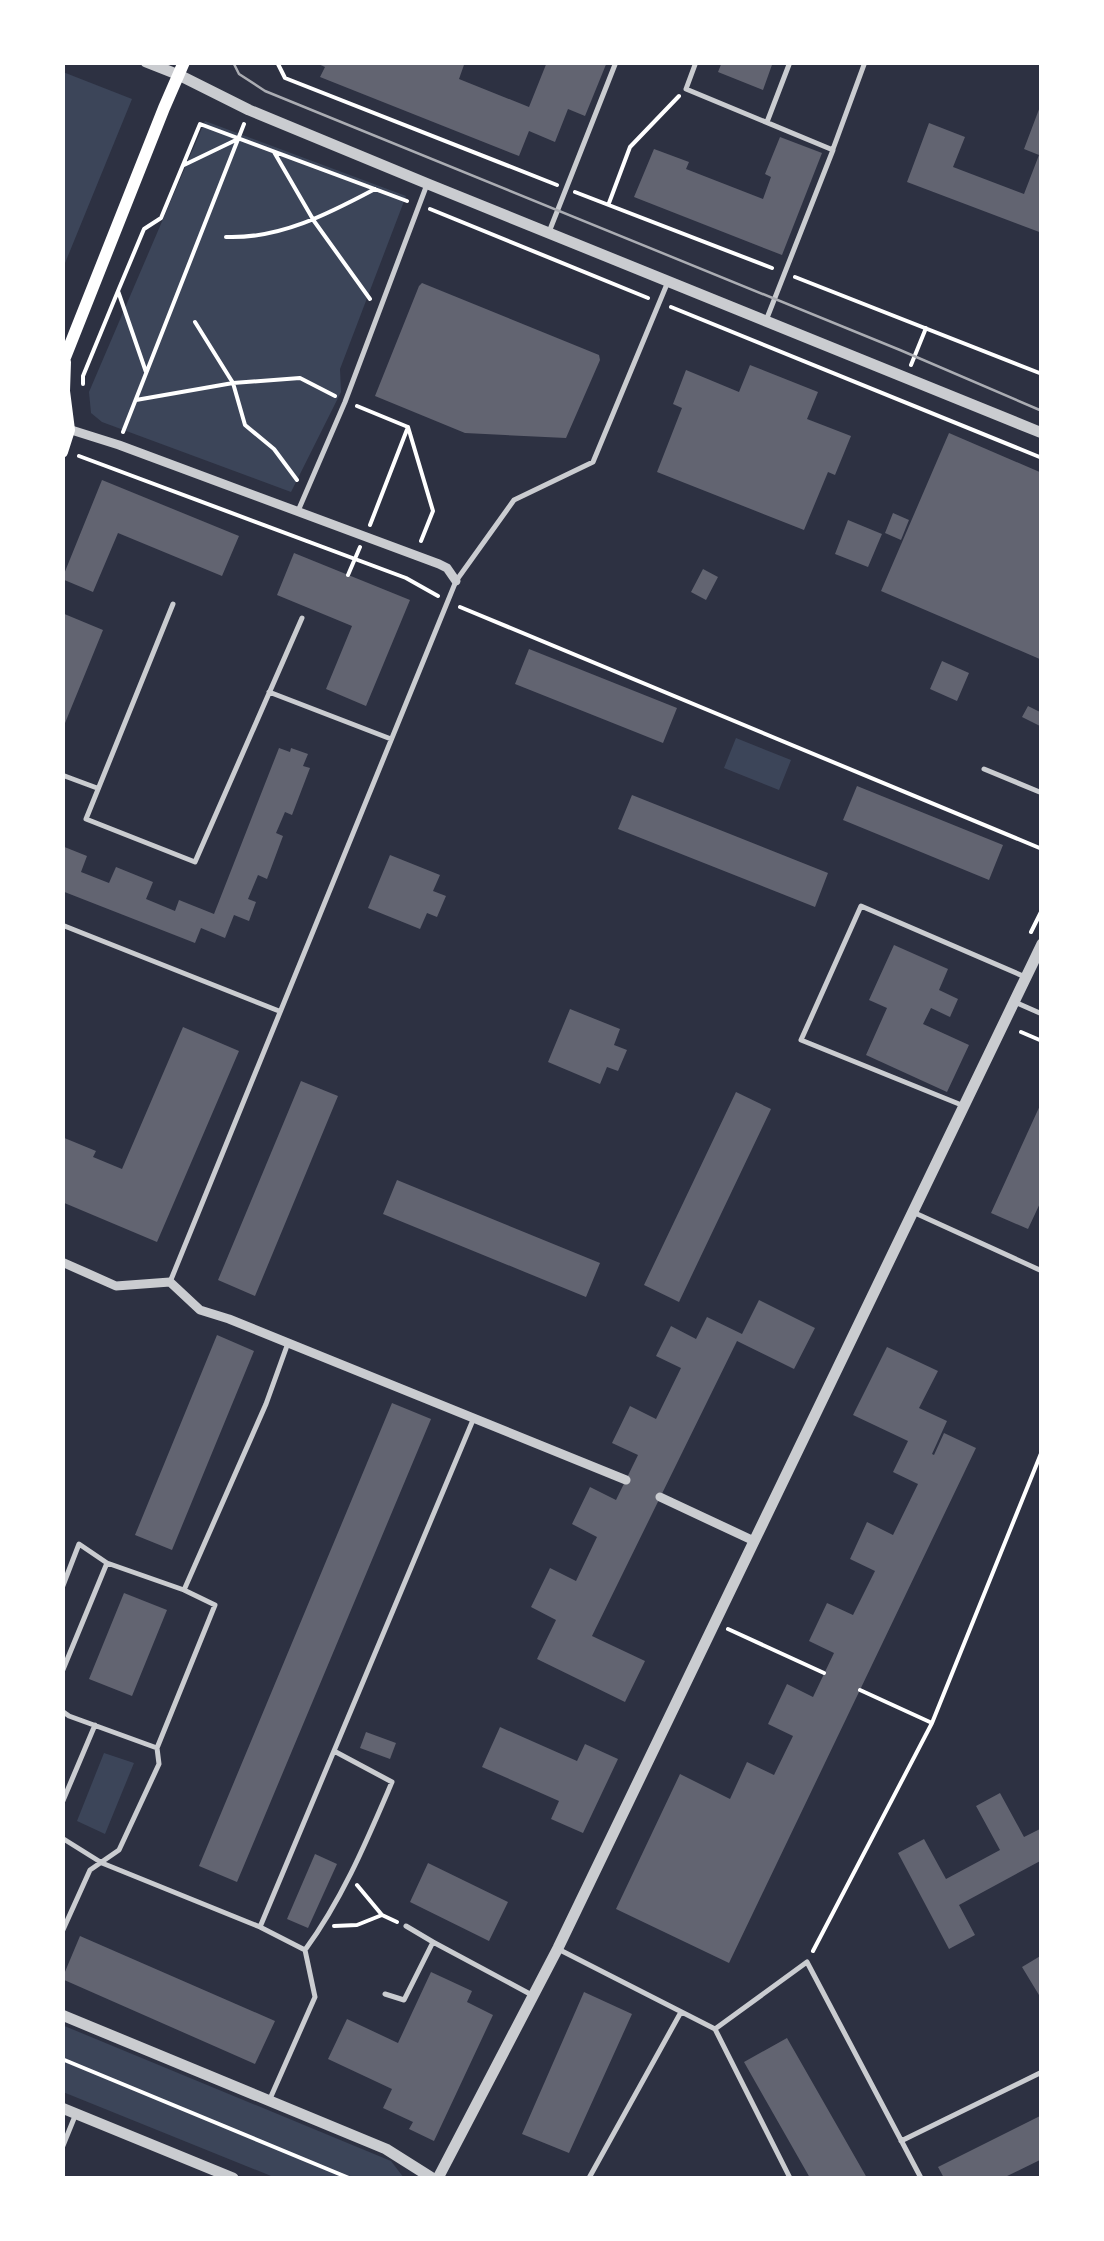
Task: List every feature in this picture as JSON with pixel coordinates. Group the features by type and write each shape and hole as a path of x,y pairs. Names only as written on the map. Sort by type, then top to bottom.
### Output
{"main road":[{"path":"62,452 66,428 64,363 182,69"}],"street":[{"path":"146,62 182,69 249,110 1042,434"},
{"path":"66,428 448,568 456,581"},
{"path":"62,2015 386,2150 435,2178 558,1948 1042,944"},
{"path":"62,1262 116,1286 170,1282 200,1310 626,1480"},
{"path":"660,1497 754,1540"},
{"path":"62,2108 233,2178"}],"lane":[{"path":"548,232 616,62"},
{"path":"696,62 686,89 833,150"},
{"path":"767,122 790,62"},
{"path":"766,320 865,62"},
{"path":"298,512 345,402 428,184"},
{"path":"170,1282 456,581 514,500 593,462 668,281"},
{"path":"173,604 86,819 196,862 302,618"},
{"path":"269,692 391,739"},
{"path":"984,769 1042,793"},
{"path":"62,775 97,788"},
{"path":"964,1106 801,1040 861,906 1026,977"},
{"path":"62,925 279,1011"},
{"path":"1014,1002 1042,1014"},
{"path":"912,1212 1042,1271"},
{"path":"184,1590 266,1404 288,1343"},
{"path":"260,1927 474,1420"},
{"path":"62,1588 80,1544 108,1563 215,1605 157,1748 159,1764 119,1850 90,1870 62,1932"},
{"path":"62,1672 108,1563"},
{"path":"62,1711 157,1748"},
{"path":"62,1802 95,1726"},
{"path":"269,2101 315,1998 305,1950 351,1877 392,1782 334,1750"},
{"path":"62,1838 102,1863 260,1927 305,1950"},
{"path":"406,1926 533,1995"},
{"path":"385,1994 404,2000 433,1942"},
{"path":"558,1948 715,2030 790,2178"},
{"path":"715,2030 807,1962 922,2178"},
{"path":"589,2178 681,2012"},
{"path":"901,2141 1042,2072"},
{"path":"62,2148 76,2113"}],"path":[{"path":"277,62 285,78 1042,374"},
{"path":"608,205 630,147 686,89"},
{"path":"82,390 83,376 144,228 161,218 200,124 419,205 1042,458"},
{"path":"122,436 244,124"},
{"path":"184,165 238,139"},
{"path":"274,152 314,221 380,312"},
{"path":"226,237 248,238 314,221 374,189"},
{"path":"118,291 146,372"},
{"path":"195,322 233,383 245,425 274,449 306,492"},
{"path":"136,400 233,383 300,378 345,402 408,427"},
{"path":"348,575 408,427"},
{"path":"406,578 434,511 408,427"},
{"path":"79,456 406,578 448,602 1042,849"},
{"path":"1021,1032 1042,1041"},
{"path":"807,1962 932,1723 1042,1451"},
{"path":"714,1623 824,1673"},
{"path":"860,1690 932,1723"},
{"path":"351,1877 382,1915 406,1926"},
{"path":"322,1927 357,1925 382,1915"},
{"path":"62,2059 349,2178"}],"shaded area":[{"path":"63,72 132,99 63,268"},
{"path":"205,121 406,196 340,369 341,392 291,492 102,422 91,413 89,392"},
{"path":"736,738 791,760 779,790 724,768"},
{"path":"104,1753 134,1763 105,1834 77,1821"},
{"path":"62,2025 391,2161 404,2178 276,2178 63,2092"}],"building":[{"path":"314,62 465,62 459,79 529,107 547,62 607,62 585,116 568,109 555,142 529,131 519,156 320,77 325,67"},
{"path":"722,62 773,62 763,90 718,72"},
{"path":"1041,104 1042,233 907,182 929,123 965,137 953,167 1024,194 1039,155 1024,149"},
{"path":"780,137 822,153 782,255 634,197 654,149 689,162 686,169 763,199 771,177 765,174"},
{"path":"422,283 599,355 566,438 465,433 375,396"},
{"path":"750,365 818,392 807,419 851,436 835,475 828,472 804,530 657,472 682,408 673,404 686,370 739,392"},
{"path":"949,433 1042,473 1042,660 881,591"},
{"path":"102,480 239,536 222,576 118,533 93,592 62,579"},
{"path":"893,513 909,520 901,540 885,533"},
{"path":"848,520 882,534 868,567 835,554"},
{"path":"294,553 410,600 366,706 326,689 352,626 277,595"},
{"path":"703,569 718,577 706,600 691,592"},
{"path":"62,613 103,630 63,728 62,728"},
{"path":"529,649 677,708 663,743 515,684"},
{"path":"942,661 969,673 957,701 930,689"},
{"path":"1028,706 1042,713 1042,727 1022,717"},
{"path":"279,748 308,754 303,766 310,768 292,815 285,812 276,833 283,836 267,879 258,875 248,899 256,902 249,921 234,915 225,938 201,928 195,943 62,891 62,846 87,856 81,872 109,883 116,867 153,882 146,899 175,911 179,900 214,914"},
{"path":"857,786 1003,845 989,880 843,820"},
{"path":"632,795 828,873 815,907 618,829"},
{"path":"390,855 440,875 433,891 446,896 437,917 427,913 420,929 368,908"},
{"path":"894,945 948,969 939,990 958,999 950,1017 931,1008 923,1024 969,1045 947,1092 866,1055 887,1008 869,1000"},
{"path":"570,1009 620,1029 614,1045 627,1050 618,1071 607,1067 600,1084 548,1062"},
{"path":"183,1027 239,1051 157,1242 62,1202 62,1137 96,1151 93,1157 122,1169"},
{"path":"301,1081 338,1096 255,1296 218,1280"},
{"path":"736,1092 771,1109 679,1302 644,1285"},
{"path":"1042,1101 1042,1199 1028,1229 991,1213"},
{"path":"397,1180 600,1263 586,1297 383,1214"},
{"path":"759,1300 815,1328 794,1369 737,1341 592,1636 645,1661 625,1702 537,1659 556,1620 531,1607 550,1568 576,1581 597,1537 572,1524 590,1487 616,1500 638,1455 612,1443 630,1406 656,1419 681,1368 656,1356 671,1326 696,1339 707,1317 742,1334"},
{"path":"217,1335 254,1351 172,1550 135,1535"},
{"path":"887,1347 938,1371 919,1408 947,1421 932,1454 944,1433 976,1448 729,1963 616,1909 680,1774 730,1799 747,1762 774,1775 793,1736 768,1724 787,1684 813,1697 834,1653 809,1641 827,1603 853,1615 875,1571 850,1559 867,1522 893,1535 918,1484 893,1472 908,1441 853,1415"},
{"path":"392,1403 431,1419 237,1882 199,1866"},
{"path":"124,1593 167,1610 132,1696 89,1679"},
{"path":"500,1727 577,1761 585,1744 618,1759 583,1833 551,1819 559,1801 482,1767"},
{"path":"366,1732 396,1743 390,1759 360,1748"},
{"path":"1000,1793 1024,1837 1042,1828 1042,1860 959,1905 975,1935 949,1949 898,1853 924,1839 946,1879 1000,1850 976,1806"},
{"path":"315,1854 337,1864 308,1928 287,1919"},
{"path":"428,1863 508,1902 489,1941 410,1902"},
{"path":"80,1936 275,2021 255,2064 62,1979"},
{"path":"1042,1955 1042,2000 1022,1967"},
{"path":"431,1972 472,1991 467,2002 493,2015 434,2141 409,2129 413,2122 383,2108 392,2089 328,2059 347,2019 398,2043"},
{"path":"584,1992 632,2014 569,2153 522,2134"},
{"path":"787,2038 867,2178 810,2178 744,2062"},
{"path":"1042,2115 1042,2159 1003,2178 944,2178 938,2167"}],"tram line":[{"path":"233,62 239,74 265,91 1042,411"}]}
